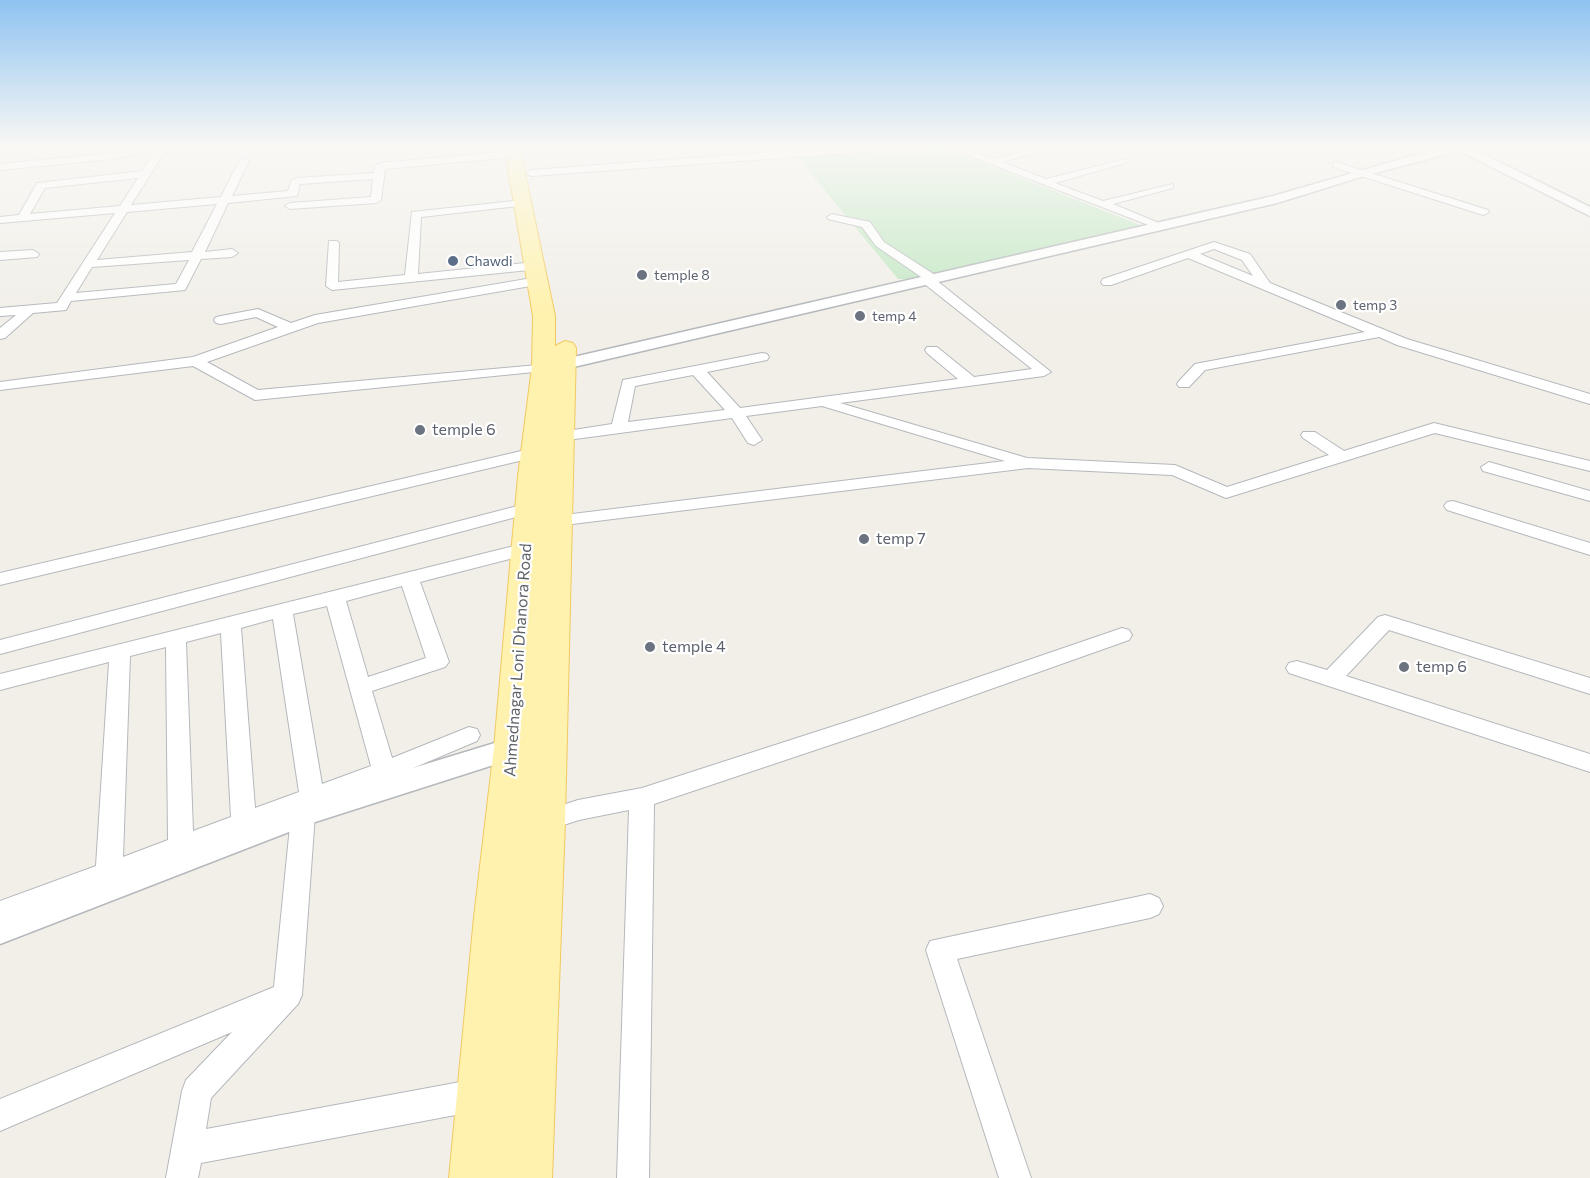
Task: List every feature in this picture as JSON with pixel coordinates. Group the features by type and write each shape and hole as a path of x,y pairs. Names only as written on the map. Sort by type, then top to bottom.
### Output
{"main road":[{"name":"Ahmednagar Loni Dhanora Road","path":"476,1178 496,917 531,743 556,521 560,436 554,365 523,200"},
{"name":"Ahmednagar Loni Dhanora Road","path":"525,1178 545,821 531,743 526,549 534,453 564,316 537,200"}],"street":[{"path":"23,217 33,200"},
{"path":"84,204 86,200"},
{"path":"0,312 61,307 129,200"},
{"path":"0,220 84,204 124,208 224,200"},
{"path":"66,298 181,287 224,200"},
{"path":"290,206 376,200"},
{"path":"1093,200 1160,225"},
{"path":"1103,204 1118,200"},
{"path":"195,362 255,395 554,365 1273,200"},
{"path":"1446,200 1484,212"},
{"path":"1566,200 1590,212"},
{"path":"411,279 416,214 523,203"},
{"path":"560,436 1044,372 928,278 880,244 866,224 832,217"},
{"path":"333,243 332,286 411,279 536,273"},
{"path":"1107,282 1214,245 1246,257 1266,286"},
{"path":"88,264 232,253"},
{"path":"1187,253 1402,342 1590,399"},
{"path":"0,256 33,254"},
{"path":"0,386 195,362 315,319 536,273"},
{"path":"0,335 28,310"},
{"path":"221,320 258,313 291,328"},
{"path":"1184,384 1200,367 1379,333"},
{"path":"932,350 971,382"},
{"path":"619,429 628,383 762,357"},
{"path":"697,370 736,413 754,440"},
{"path":"820,402 1028,463"},
{"path":"556,521 1028,463 1175,470 1226,492 1434,428 1590,466"},
{"path":"1309,435 1343,457"},
{"path":"0,579 534,453"},
{"path":"1489,467 1590,496"},
{"path":"1453,506 1590,549"},
{"path":"0,647 529,508"},
{"path":"0,682 526,549"},
{"path":"360,687 438,662 409,579"},
{"path":"335,598 384,771"},
{"path":"282,611 308,806 288,995 197,1091 184,1164 483,1094"},
{"path":"1331,679 1385,622 1590,686"},
{"path":"231,624 244,823"},
{"path":"545,821 578,810 642,798 873,722 1122,635"},
{"path":"176,637 181,846"},
{"path":"110,873 120,652"},
{"path":"1297,668 1590,763"},
{"path":"0,929 308,806 469,735"},
{"path":"0,913 244,823 531,743"},
{"path":"633,1178 642,798"},
{"path":"1015,1178 940,950 1150,906"},
{"path":"0,1115 288,995"}],"green space":[{"path":"833,200 1077,200 1150,229 926,279 898,279"}],"place":[{"name":"Chawdi","path":"453,261"},
{"name":"temple 8","path":"642,275"},
{"name":"temp 3","path":"1341,305"},
{"name":"temp 4","path":"860,316"},
{"name":"temple 6","path":"420,430"},
{"name":"temp 7","path":"864,539"},
{"name":"temple 4","path":"650,647"},
{"name":"temp 6","path":"1404,667"}]}
